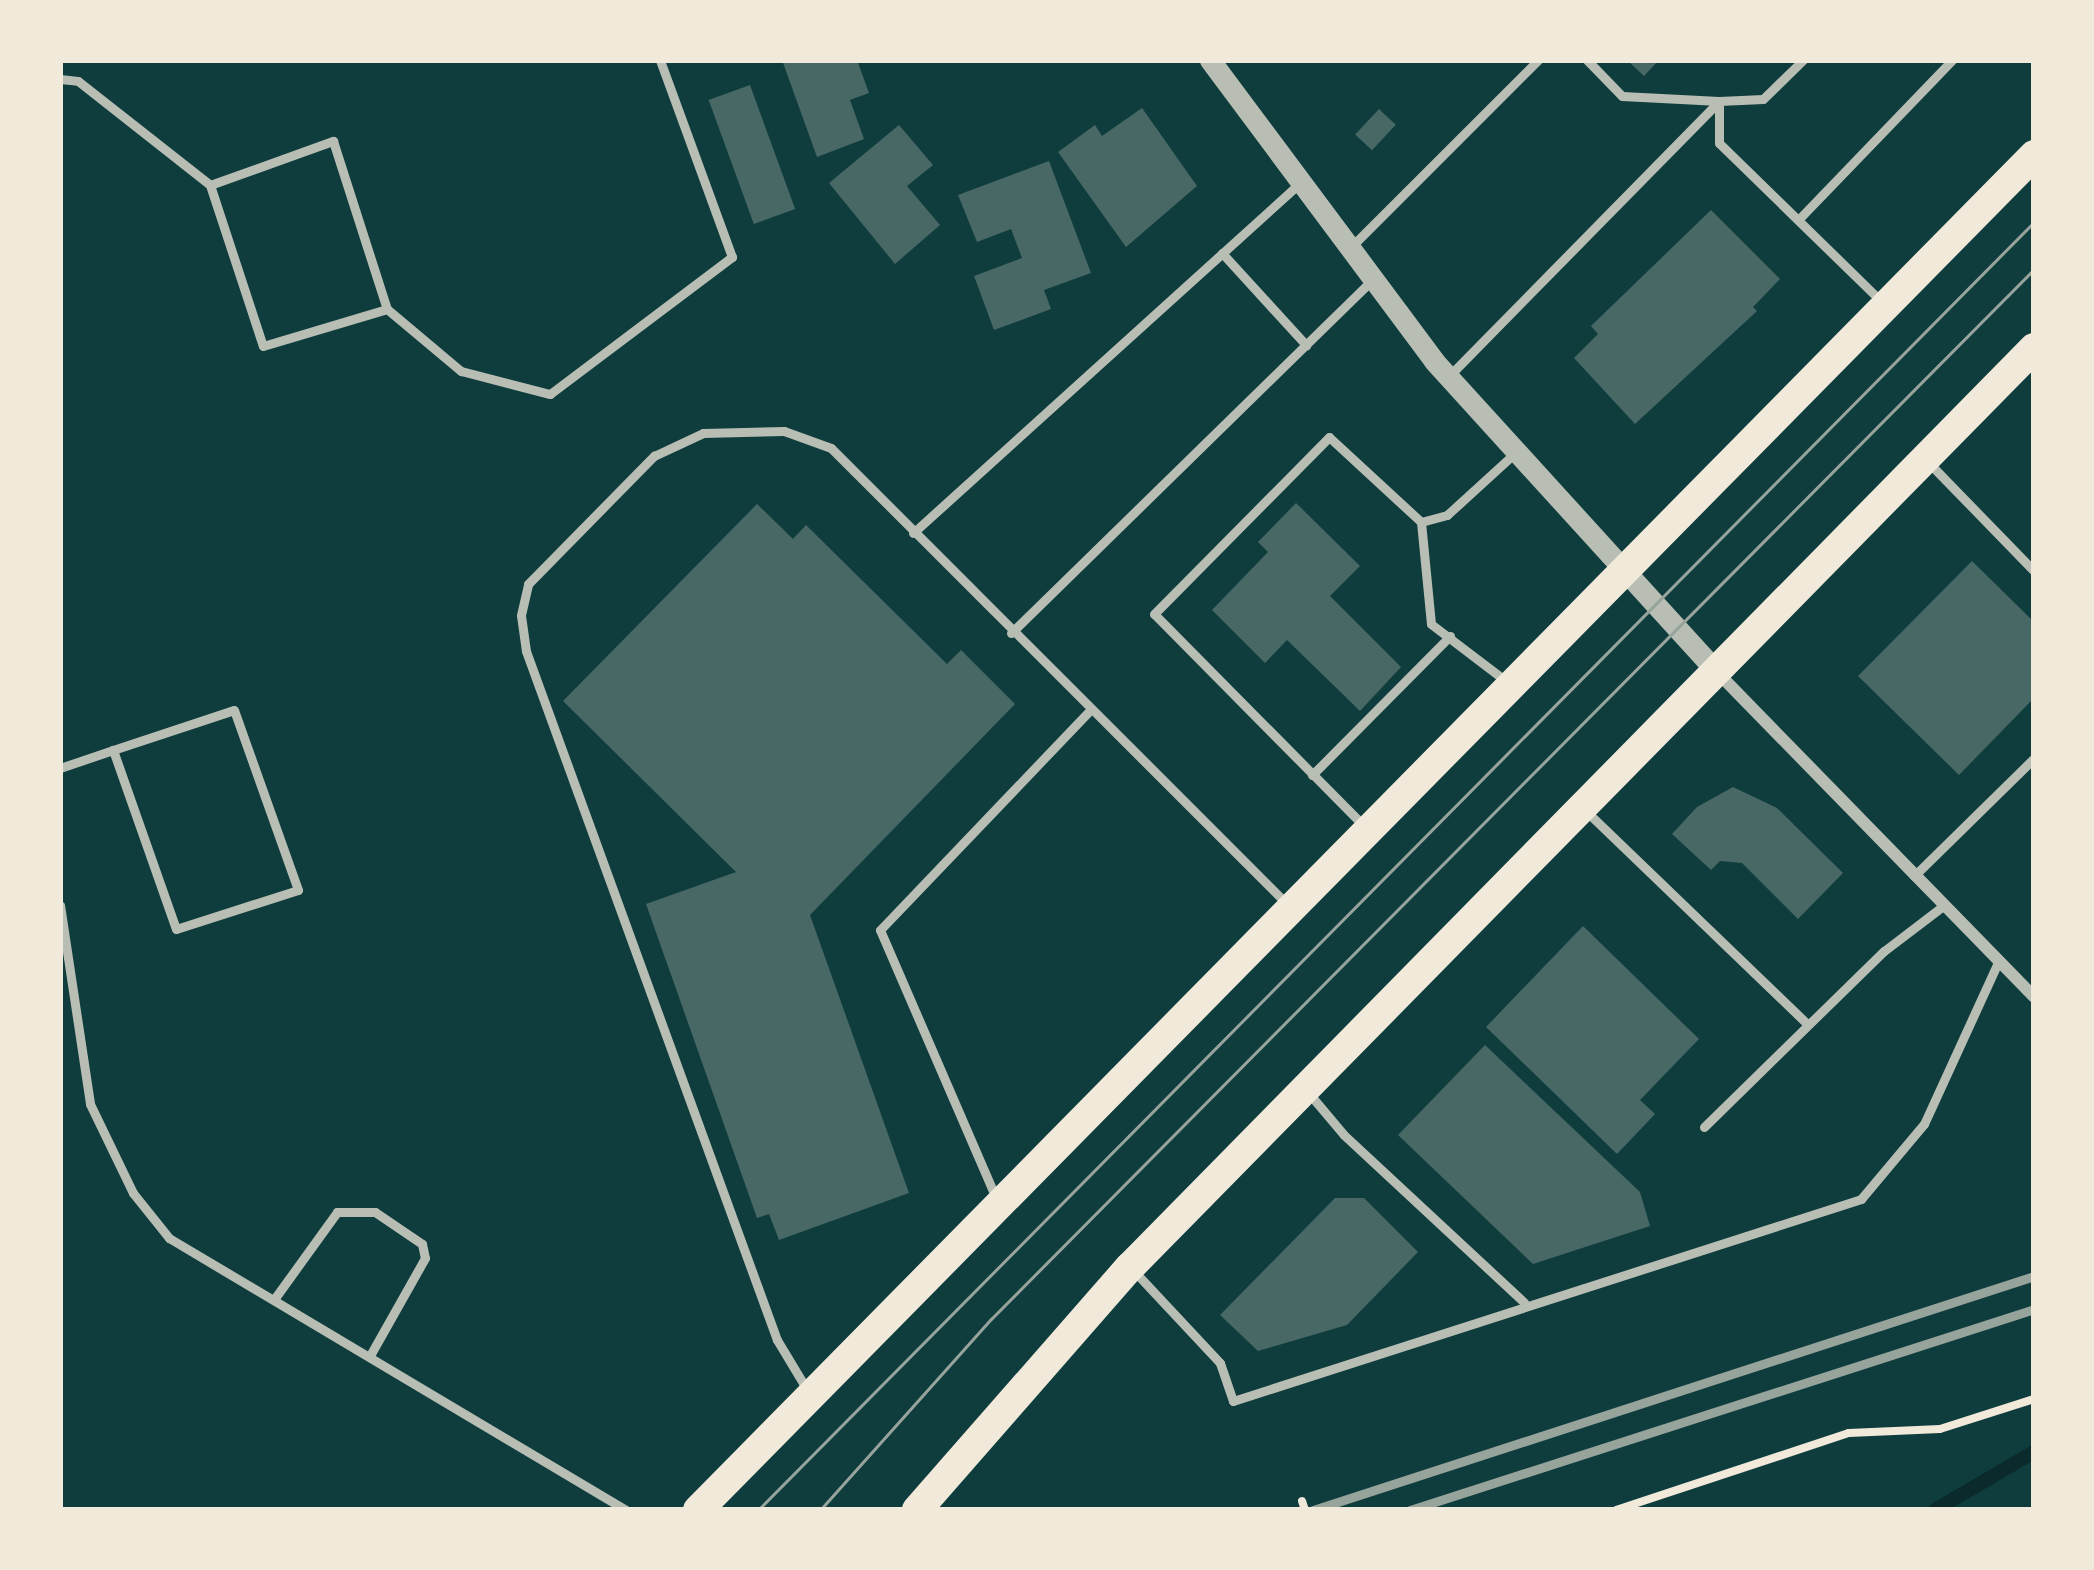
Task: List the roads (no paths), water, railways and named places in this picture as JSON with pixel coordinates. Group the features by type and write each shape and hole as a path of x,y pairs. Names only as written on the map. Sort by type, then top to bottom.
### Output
{"main road":[{"path":"698,1510 2034,155"},
{"path":"917,1510 1130,1267 1304,1086 1713,668 2026,362"}],"street":[{"path":"1210,60 1448,376 1621,572 2034,997"}],"lane":[{"path":"210,185 333,141 387,309 461,371 550,394 732,257 660,60"},
{"path":"1350,248 1538,60"},
{"path":"1587,60 1622,96 1719,100 1763,99 1803,60"},
{"path":"1799,219 1952,60"},
{"path":"60,79 78,81 210,185 263,346 387,309"},
{"path":"1719,100 1718,143 1884,304"},
{"path":"1448,376 1719,100"},
{"path":"913,533 1300,182"},
{"path":"1222,253 1306,345"},
{"path":"1011,633 1373,279"},
{"path":"809,1393 777,1340 526,651 520,615 528,584 654,457 703,433 784,431 831,448 1088,712 1291,908"},
{"path":"1368,830 1154,614 1329,436 1421,522 1430,624 1511,686"},
{"path":"1421,522 1447,515 1516,453"},
{"path":"1924,457 2034,571"},
{"path":"1312,775 1450,636"},
{"path":"60,768 234,710 298,890 176,928 113,751"},
{"path":"998,1203 880,930 1088,712"},
{"path":"1914,876 2034,758"},
{"path":"1579,805 1808,1024"},
{"path":"60,905 90,1104 133,1193 169,1238 371,1354 626,1510"},
{"path":"1704,1127 1884,951 1943,906"},
{"path":"1130,1267 1220,1363 1233,1401 1524,1302 1861,1199 1924,1124 1998,962"},
{"path":"1304,1086 1344,1135 1524,1302"},
{"path":"274,1298 337,1212 375,1212 422,1244 425,1258 371,1354"}],"waterway":[{"path":"1935,1510 2034,1452"}],"tram line":[{"path":"758,1510 2034,222"},
{"path":"820,1510 991,1319 2034,269"}],"railway":[{"path":"1313,1510 2034,1276"},
{"path":"1410,1510 2034,1309"}]}
